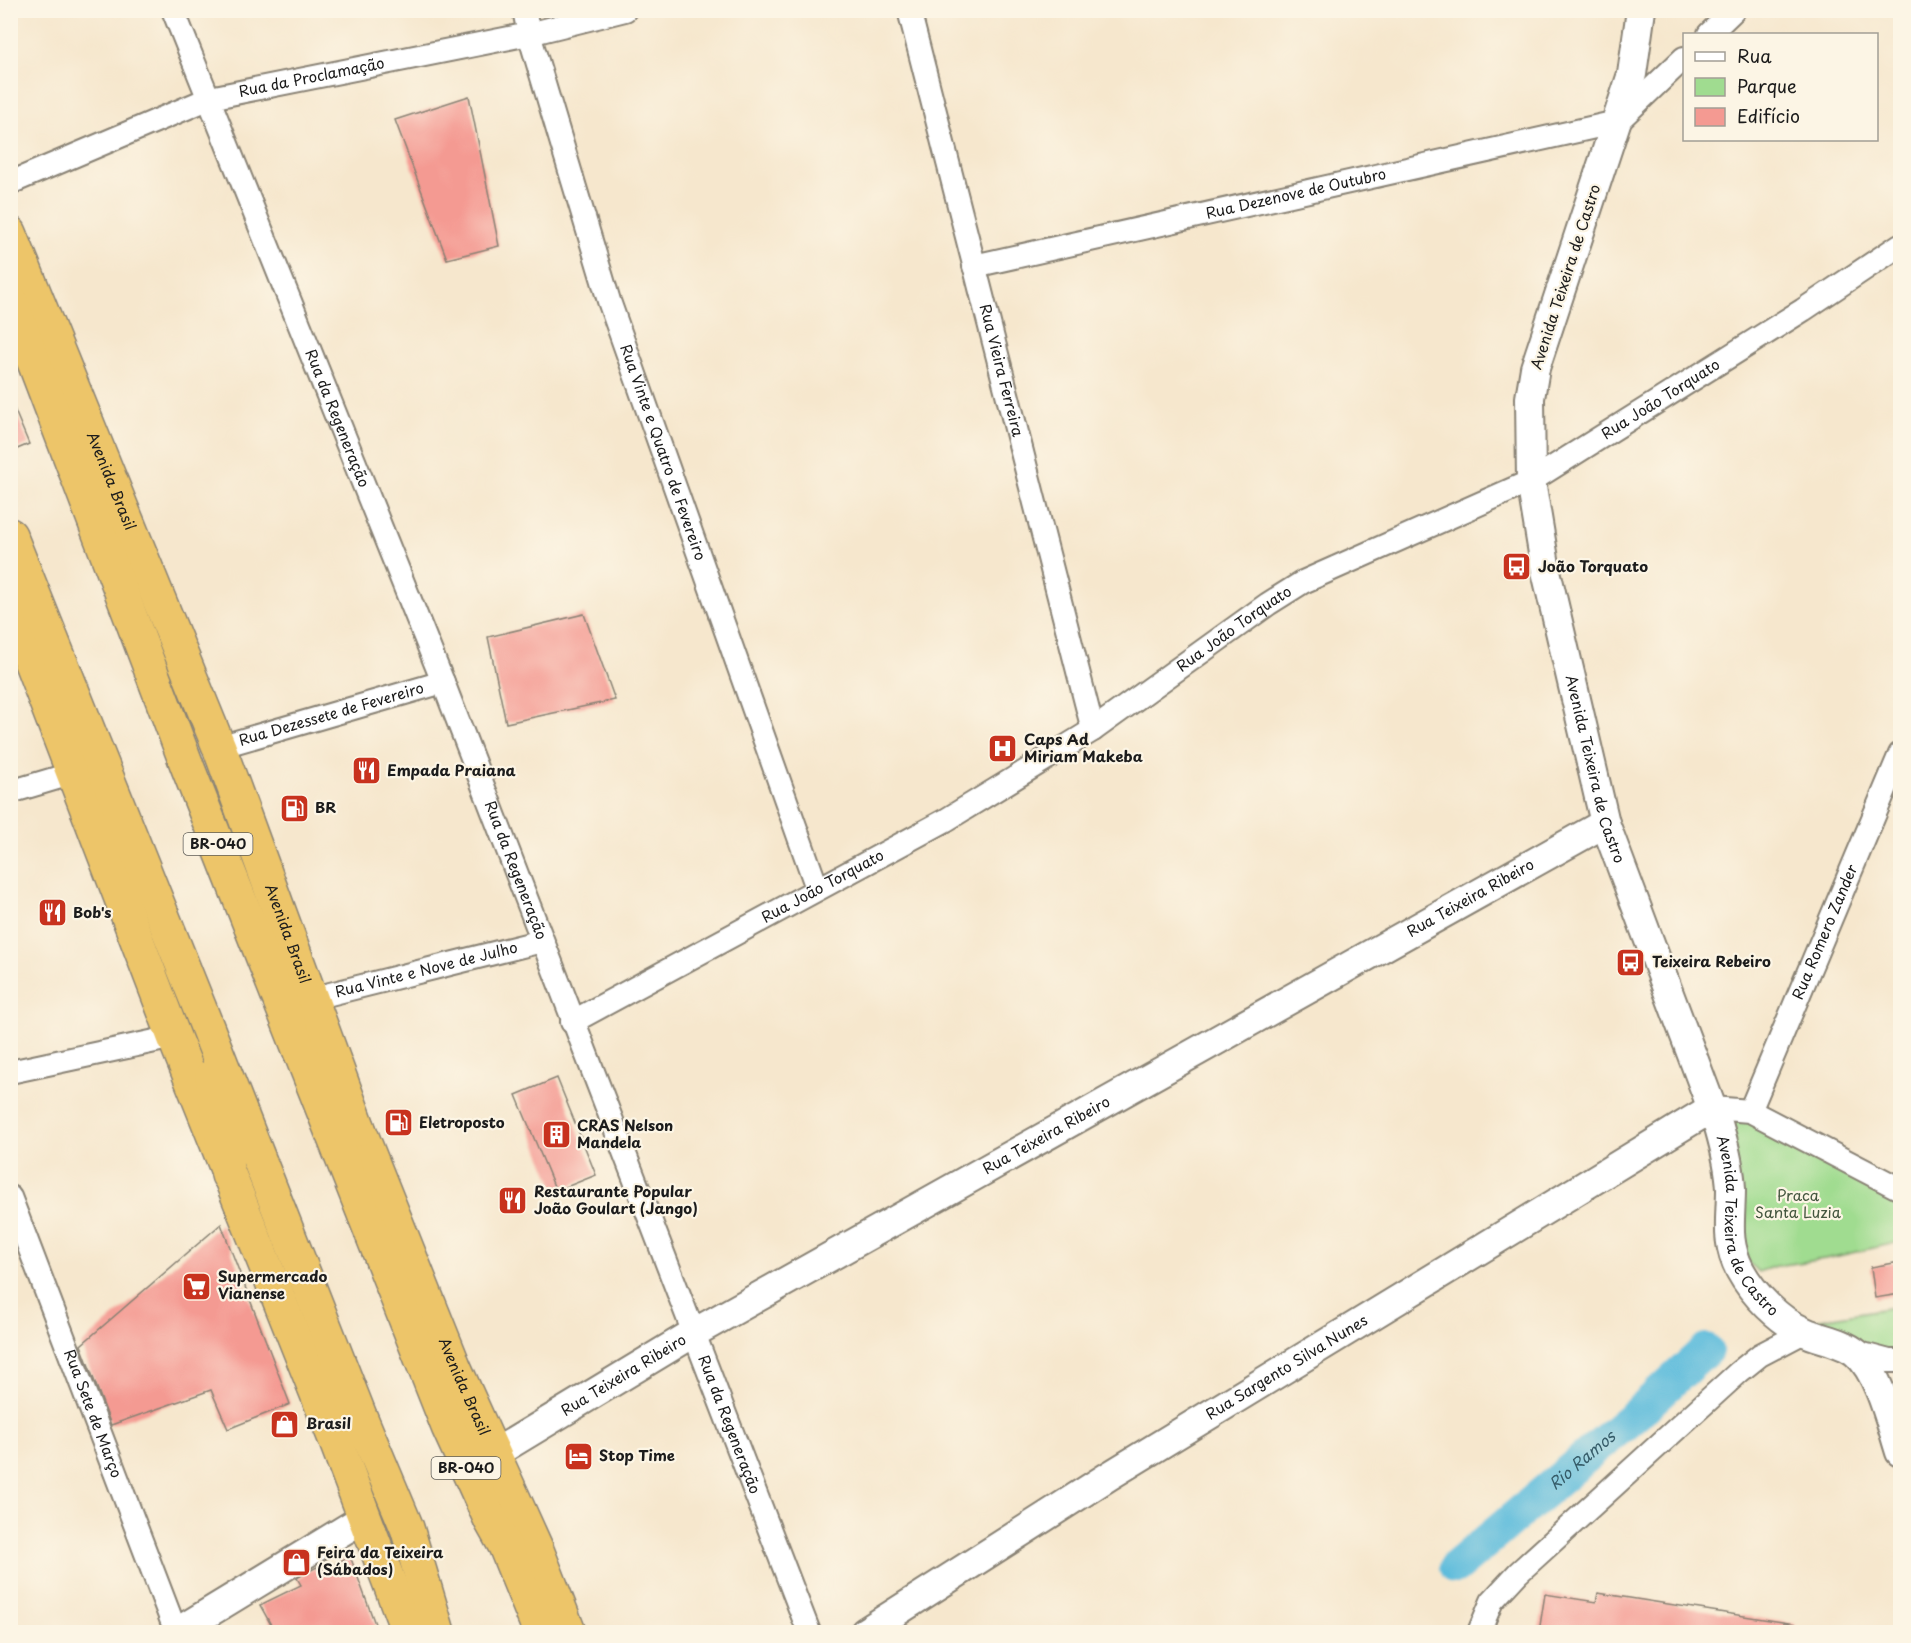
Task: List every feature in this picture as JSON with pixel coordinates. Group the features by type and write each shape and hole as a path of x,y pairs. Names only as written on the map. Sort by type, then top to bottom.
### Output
{"highway":[{"name":"Avenida Brasil","path":"10,233 219,747 358,1129 492,1455 537,1550 569,1632"},
{"name":"Avenida Brasil","path":"10,299 85,491 188,768 448,1427 505,1546 540,1632"},
{"path":"85,491 115,539 325,1069 358,1129"},
{"path":"10,535 360,1416 407,1528 438,1632"},
{"path":"10,608 174,1037 335,1439 408,1632"},
{"path":"200,1009 228,1175"}],"street":[{"name":"Rua da Regeneração","path":"173,10 443,682 692,1334 809,1632"},
{"name":"Rua Vinte e Quatro de Fevereiro","path":"524,10 529,34 609,301 817,888"},
{"name":"Rua da Proclamação","path":"10,183 210,98 529,34 625,10"},
{"name":"Rua Vieira Ferreira","path":"909,10 1093,730"},
{"name":"Avenida Teixeira de Castro","path":"1641,10 1632,74 1535,368 1530,398 1531,481 1546,571 1605,823 1712,1108 1729,1164 1731,1191 1728,1230 1736,1262 1753,1289 1786,1321 1804,1332 1855,1352"},
{"path":"1710,33 1734,10"},
{"path":"1617,122 1683,59"},
{"name":"Rua Dezenove de Outubro","path":"974,266 1617,122"},
{"name":"Rua João Torquato","path":"572,1022 946,820 1093,730 1268,604 1303,582 1531,481 1793,317 1900,245"},
{"name":"Rua Dezessete de Fevereiro","path":"219,747 443,682"},
{"name":"Rua Romero Zander","path":"1750,1111 1900,754"},
{"path":"10,792 74,773"},
{"name":"Rua Teixeira Ribeiro","path":"492,1455 692,1334 1605,823"},
{"name":"Rua Vinte e Nove de Julho","path":"310,999 542,941"},
{"path":"10,1072 174,1037"},
{"path":"1712,1108 1750,1111 1900,1189"},
{"name":"Rua Sargento Silva Nunes","path":"865,1632 1109,1476 1712,1108"},
{"name":"Rua Sete de Março","path":"10,1197 176,1632"},
{"path":"1479,1632 1492,1601 1518,1573 1739,1372 1760,1355 1804,1332"},
{"path":"1855,1352 1889,1361 1900,1361"},
{"path":"1855,1352 1877,1387 1900,1452"},
{"path":"176,1632 364,1518"}],"green space":[{"name":"Praca Santa Luzia","path":"1727,1111 1900,1187 1900,1242 1825,1259 1776,1266 1758,1272 1744,1258"},
{"path":"1900,1306 1900,1354 1859,1344 1816,1320"}],"building":[{"path":"469,96 499,246 447,259 395,120"},
{"path":"10,399 29,444 10,452"},
{"path":"584,614 615,700 506,723 488,637"},
{"name":"CRAS Nelson Mandela","path":"557,1078 596,1175 556,1191 516,1095"},
{"name":"Supermercado Vianense","path":"221,1224 290,1404 228,1429 211,1390 111,1425 81,1345"},
{"path":"1900,1262 1900,1294 1875,1298 1871,1267"},
{"path":"350,1556 378,1632 275,1632 260,1605 301,1585 297,1578 309,1571 317,1567 319,1572"},
{"path":"1598,1593 1795,1624 1794,1632 1539,1632 1545,1594 1596,1602"}],"waterway":[{"name":"Rio Ramos","path":"1456,1567 1642,1409 1706,1350"}],"place":[{"name":"João Torquato","path":"1517,567"},
{"name":"Caps Ad Miriam Makeba","path":"1003,749"},
{"name":"Empada Praiana","path":"366,771"},
{"name":"BR","path":"294,808"},
{"name":"Bob's","path":"52,913"},
{"name":"Teixeira Rebeiro","path":"1631,962"},
{"name":"Eletroposto","path":"398,1123"},
{"name":"CRAS Nelson Mandela","path":"556,1135"},
{"name":"Restaurante Popular João Goulart (Jango)","path":"513,1201"},
{"name":"Supermercado Vianense","path":"197,1286"},
{"name":"Brasil","path":"285,1424"},
{"name":"Stop Time","path":"578,1456"},
{"name":"Feira da Teixeira (Sábados)","path":"296,1562"}]}
